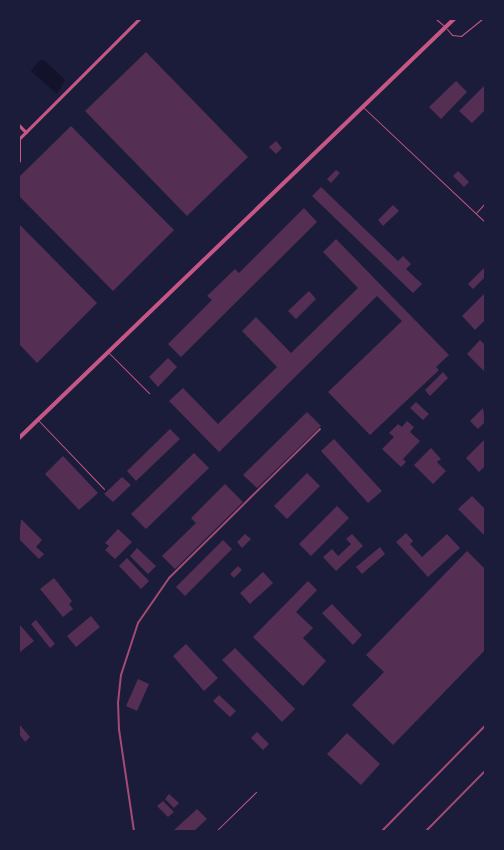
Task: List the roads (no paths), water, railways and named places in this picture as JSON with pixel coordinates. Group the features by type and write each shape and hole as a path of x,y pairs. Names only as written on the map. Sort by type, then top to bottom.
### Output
{"street":[{"path":"19,161 19,138 140,19"},
{"path":"19,438 454,19"},
{"path":"19,125 26,132"}],"lane":[{"path":"436,19 452,35 461,36 482,19"},
{"path":"363,107 485,222"},
{"path":"476,213 485,203"},
{"path":"108,352 148,393"},
{"path":"38,420 104,489"},
{"path":"216,831 256,792"}],"railway":[{"path":"134,831 119,730 118,703 121,675 138,623 169,578 320,429"},
{"path":"382,831 485,726"},
{"path":"426,831 485,771"}]}
